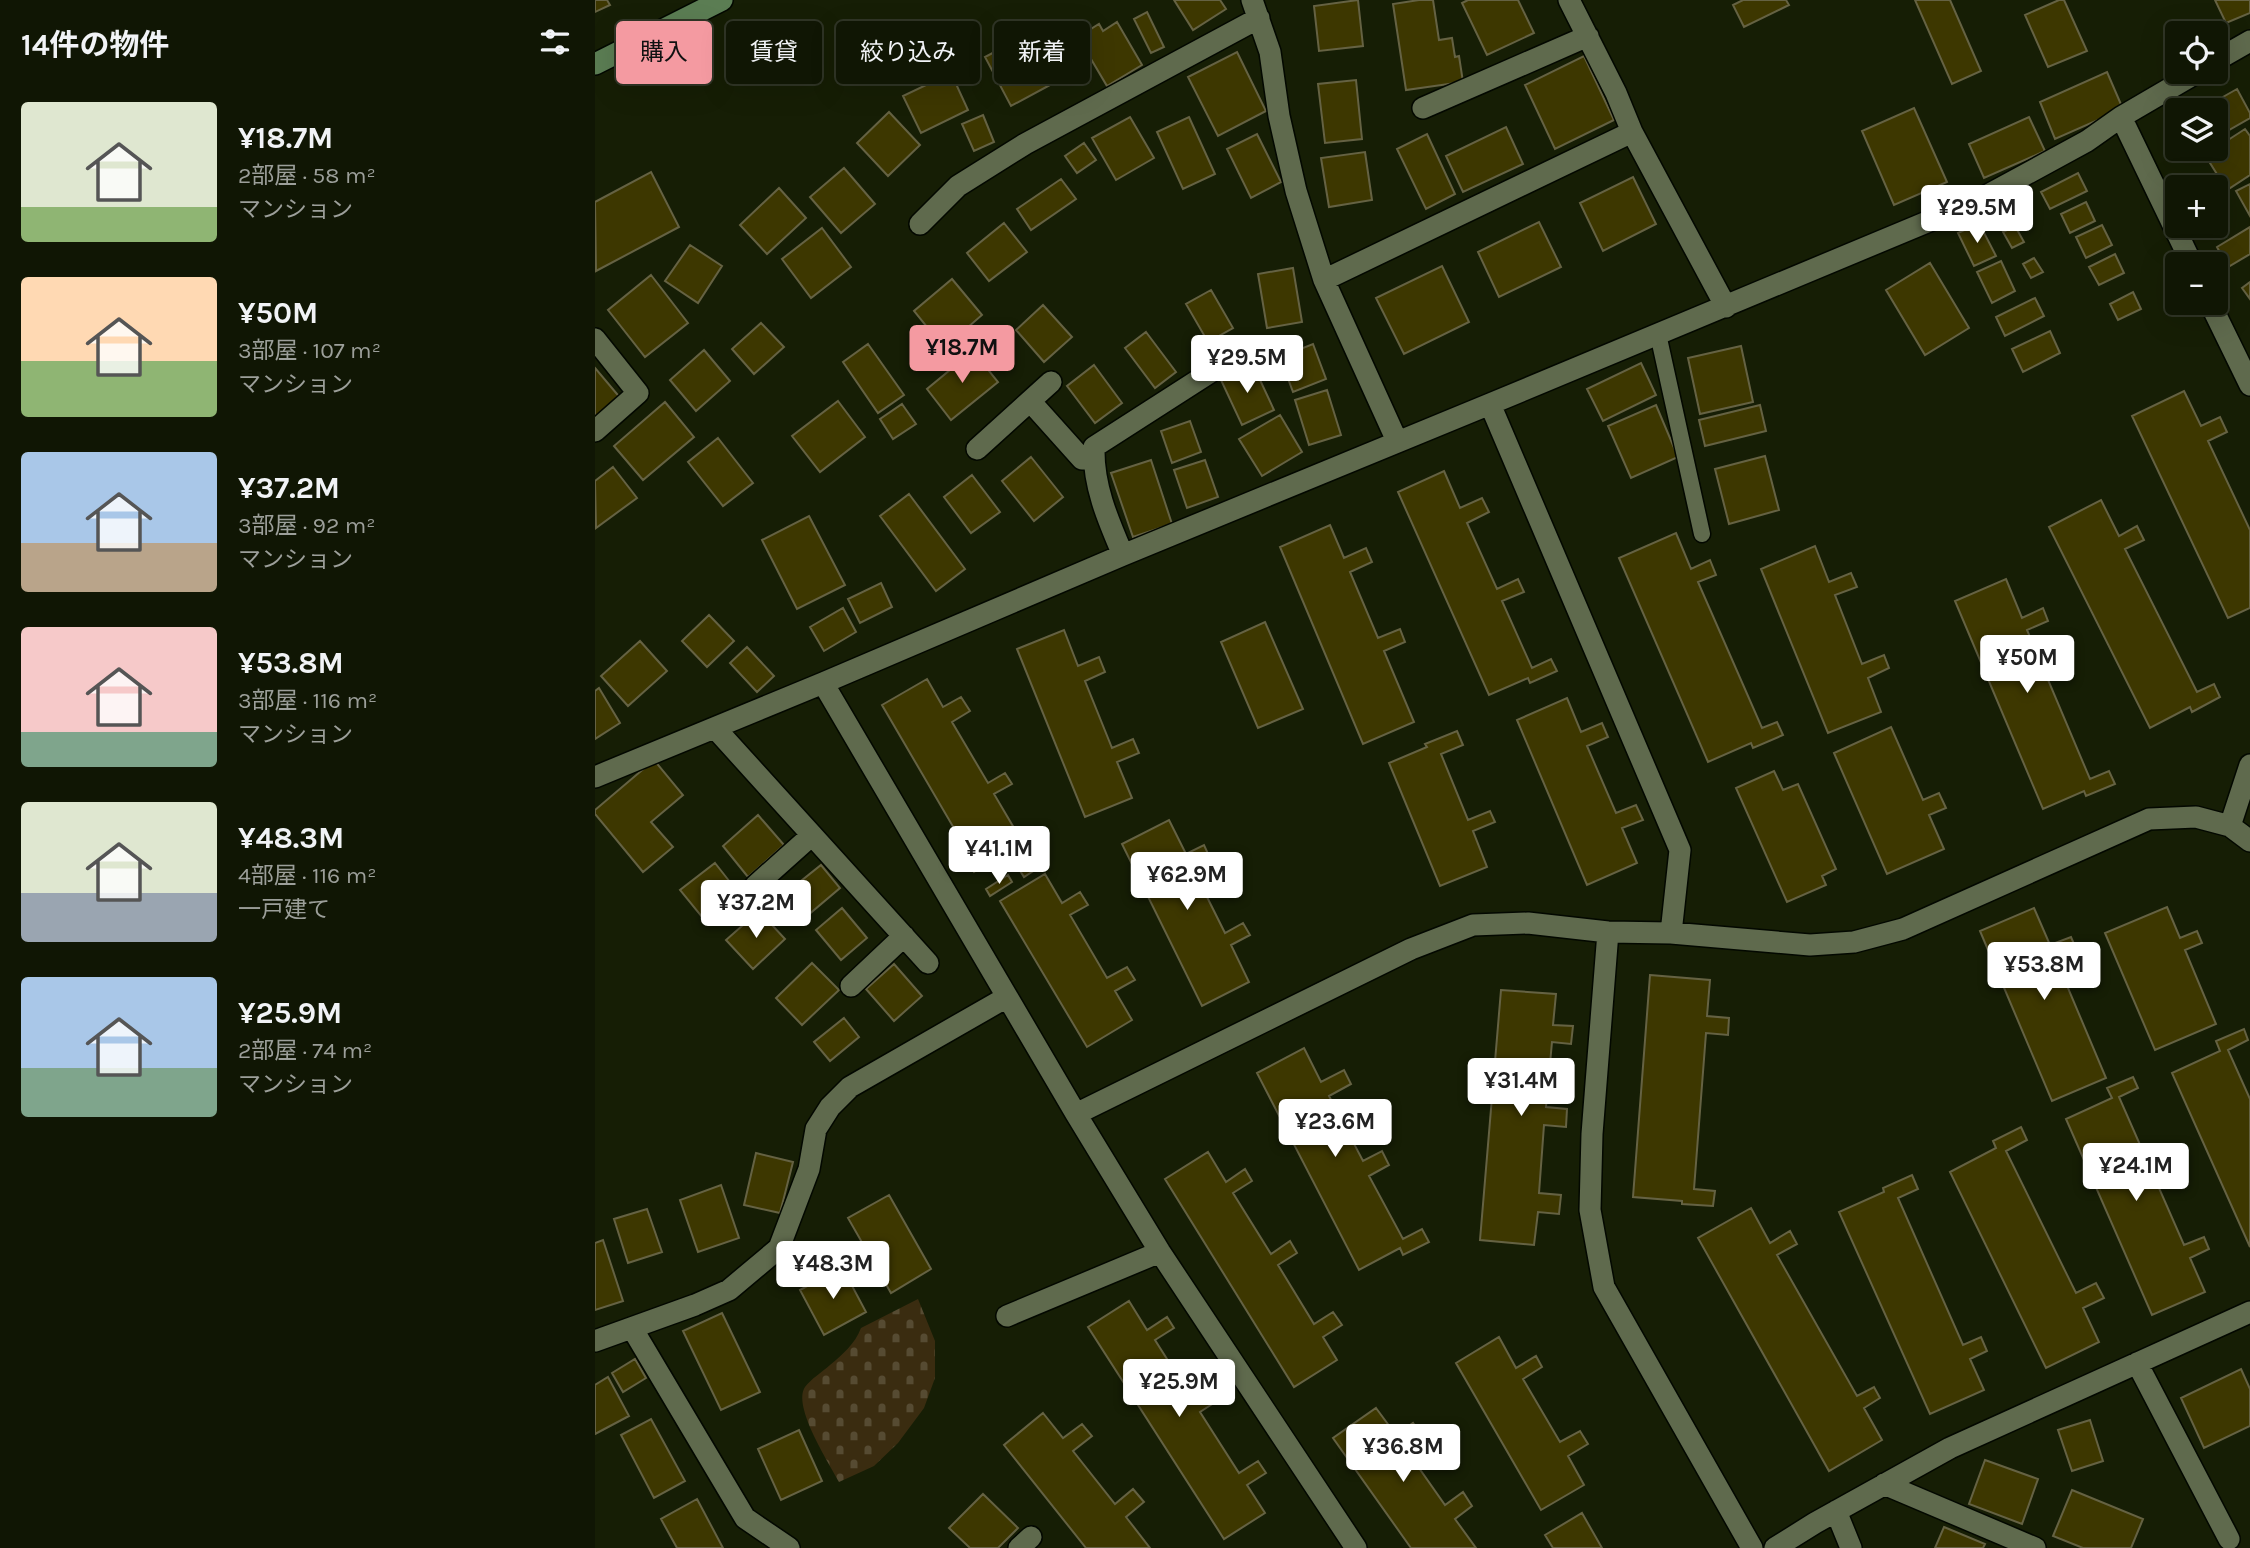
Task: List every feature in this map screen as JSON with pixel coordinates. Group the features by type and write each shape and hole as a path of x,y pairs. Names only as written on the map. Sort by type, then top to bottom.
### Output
{"street":[{"path":"595,64 722,0"},
{"path":"1569,0 1616,93 1632,132 1726,307"},
{"path":"920,224 958,186 1255,9 1271,52 1279,116 1296,191 1324,281 1397,441"},
{"path":"1423,108 1588,36"},
{"path":"2228,54 2250,41"},
{"path":"595,777 1975,202 2087,141 2121,117 2177,84"},
{"path":"2121,117 2186,252"},
{"path":"1324,281 1632,132"},
{"path":"2216,315 2250,385"},
{"path":"595,339 638,393 595,431"},
{"path":"1123,555 1102,504 1094,469 1094,447 1245,350"},
{"path":"977,449 1051,382"},
{"path":"1030,401 1082,459 1094,459"},
{"path":"1490,404 1680,850 1671,933"},
{"path":"823,683 1160,1252 1356,1548"},
{"path":"715,728 928,963"},
{"path":"2230,826 2250,765"},
{"path":"1076,1114 1400,954 1473,925 1528,923 1608,932 1671,933 1810,945 1854,942 1903,929 2149,820 2196,817 2230,826 2250,841"},
{"path":"755,886 812,835"},
{"path":"1608,932 1592,1134 1590,1210 1604,1287 1752,1548"},
{"path":"851,986 904,936"},
{"path":"595,1341 729,1290 760,1266 779,1248 809,1168 816,1129 830,1107 850,1087 1007,996"},
{"path":"1007,1316 1160,1252"},
{"path":"1775,1548 1950,1448 2250,1312"},
{"path":"632,1328 745,1518 789,1548"},
{"path":"2137,1363 2229,1539"},
{"path":"1884,1484 2035,1548"},
{"path":"1836,1511 1851,1548"}],"lane":[{"path":"1658,334 1702,534"}],"green space":[{"path":"918,1299 935,1341 935,1378 924,1408 898,1443 874,1466 839,1482 807,1420 802,1396 805,1387 848,1349 861,1328"}],"building":[{"path":"595,0 607,0 610,5 595,12"},
{"path":"1174,0 1220,0 1226,9 1193,30"},
{"path":"1358,0 1363,46 1319,51 1314,6"},
{"path":"1433,0 1439,40 1452,38 1455,57 1459,56 1463,82 1406,90 1393,4"},
{"path":"1468,0 1518,0 1534,33 1487,55 1462,3"},
{"path":"1743,0 1786,0 1789,5 1744,27 1733,5"},
{"path":"1915,0 1950,0 1981,71 1952,84"},
{"path":"2064,0 2087,51 2048,67 2025,15"},
{"path":"2215,0 2250,0 2250,13 2225,21"},
{"path":"1147,12 1164,47 1151,53 1134,19"},
{"path":"1117,22 1142,65 1107,86 1090,57 1090,30 1099,24 1103,31"},
{"path":"994,52 994,74 985,57"},
{"path":"1237,52 1266,111 1218,136 1188,77"},
{"path":"1584,56 1614,120 1555,149 1525,85"},
{"path":"2107,72 2123,109 2055,139 2040,102"},
{"path":"1356,80 1362,139 1325,143 1318,84"},
{"path":"928,84 956,84 968,110 921,133 903,96"},
{"path":"999,84 1049,84 1050,85 1011,106"},
{"path":"2237,89 2250,118 2228,131 2228,98 2221,98"},
{"path":"1914,108 1947,182 1894,205 1862,131"},
{"path":"889,112 920,145 888,176 857,143"},
{"path":"983,115 994,142 974,151 962,124"},
{"path":"1130,117 1154,158 1116,180 1092,138"},
{"path":"1189,117 1215,174 1183,189 1157,132"},
{"path":"2029,117 2045,151 1984,178 1969,144"},
{"path":"1506,127 1523,164 1463,192 1446,156"},
{"path":"2245,129 2250,136 2250,175 2228,189 2228,175 2218,175 2209,161 2228,161 2228,140"},
{"path":"1257,134 1281,182 1251,198 1227,149"},
{"path":"1427,134 1455,194 1426,209 1397,149"},
{"path":"1084,143 1096,160 1077,173 1065,156"},
{"path":"1365,152 1372,200 1329,207 1321,158"},
{"path":"844,168 875,204 841,233 810,197"},
{"path":"651,172 679,227 596,271 595,202"},
{"path":"2078,173 2087,191 2050,209 2041,192"},
{"path":"1633,177 1656,224 1603,251 1580,203"},
{"path":"1061,179 1076,199 1031,230 1017,209"},
{"path":"2250,184 2250,216 2236,191"},
{"path":"779,188 806,218 767,254 740,225"},
{"path":"2086,202 2095,221 2070,233 2061,214"},
{"path":"1539,222 1561,267 1499,297 1478,252"},
{"path":"1004,223 1027,252 989,281 967,253"},
{"path":"1979,223 1996,256 1974,266 1958,233"},
{"path":"2102,225 2112,245 2086,258 2076,237"},
{"path":"2015,226 2024,242 2012,248 2003,232"},
{"path":"2250,227 2250,254 2228,267 2228,252 2220,252 2217,247"},
{"path":"822,228 851,267 811,298 782,259"},
{"path":"690,245 722,266 698,303 665,281"},
{"path":"2115,254 2124,273 2099,285 2089,267"},
{"path":"2034,258 2043,272 2031,278 2023,264"},
{"path":"2001,261 2015,291 1992,303 1977,272"},
{"path":"1930,263 1969,328 1925,355 1886,290"},
{"path":"1442,266 1469,322 1404,354 1376,298"},
{"path":"1293,268 1302,322 1267,328 1258,274"},
{"path":"651,275 688,323 645,357 608,310"},
{"path":"952,279 982,315 944,348 914,311"},
{"path":"2250,282 2250,299 2242,288"},
{"path":"1211,290 1233,328 1208,342 1186,304"},
{"path":"2133,292 2141,309 2118,320 2110,304"},
{"path":"2035,298 2044,316 2005,336 1996,317"},
{"path":"1043,305 1072,337 1044,362 1016,330"},
{"path":"761,323 784,347 754,374 732,349"},
{"path":"2050,331 2060,353 2023,372 2012,349"},
{"path":"1146,332 1176,372 1155,388 1125,348"},
{"path":"868,344 904,395 878,413 843,362"},
{"path":"1313,344 1326,379 1293,392 1280,357"},
{"path":"1741,346 1753,402 1700,414 1688,358"},
{"path":"704,350 730,381 696,411 670,380"},
{"path":"973,351 998,382 951,420 927,389"},
{"path":"1641,363 1656,395 1603,421 1587,389"},
{"path":"1094,365 1122,403 1095,423 1067,386"},
{"path":"1253,365 1274,410 1242,425 1221,380"},
{"path":"595,368 622,400 595,424"},
{"path":"1327,390 1341,435 1309,445 1295,400"},
{"path":"2184,391 2201,426 2220,417 2227,432 2208,441 2250,530 2250,608 2228,618 2132,416"},
{"path":"838,401 865,437 820,472 792,436"},
{"path":"665,402 694,437 643,480 614,446"},
{"path":"902,404 916,424 893,439 880,419"},
{"path":"1656,405 1678,457 1631,478 1608,426"},
{"path":"1760,405 1766,431 1705,446 1699,420"},
{"path":"1280,415 1302,452 1262,476 1239,439"},
{"path":"1190,421 1201,452 1172,463 1161,431"},
{"path":"718,438 753,483 723,506 688,462"},
{"path":"1765,456 1779,510 1729,524 1715,469"},
{"path":"1031,457 1063,497 1034,521 1002,481"},
{"path":"1151,460 1172,524 1133,537 1111,473"},
{"path":"1205,460 1218,497 1187,508 1174,470"},
{"path":"613,467 637,498 596,528 595,481"},
{"path":"1444,471 1460,508 1482,498 1489,512 1467,523 1497,589 1518,579 1524,592 1502,601 1532,668 1551,659 1557,671 1530,683 1528,678 1489,695 1398,492"},
{"path":"972,475 1000,512 971,533 944,497"},
{"path":"909,494 965,569 936,591 880,516"},
{"path":"2101,500 2119,536 2137,526 2144,540 2125,549 2197,692 2214,684 2220,697 2192,712 2190,707 2150,728 2049,527"},
{"path":"809,516 845,585 797,609 762,540"},
{"path":"1330,525 1344,558 1366,548 1372,562 1350,572 1378,638 1400,629 1405,642 1384,651 1414,722 1363,744 1280,547"},
{"path":"1676,533 1691,569 1710,560 1716,575 1698,582 1762,728 1777,722 1783,735 1753,748 1751,743 1708,762 1619,558"},
{"path":"1815,546 1829,582 1851,573 1857,587 1835,595 1862,664 1884,655 1889,668 1868,678 1881,712 1828,733 1761,569"},
{"path":"2006,579 2022,618 2043,608 2048,621 2027,630 2090,779 2109,771 2115,784 2086,796 2084,791 2043,809 1955,601"},
{"path":"881,583 892,607 860,623 848,599"},
{"path":"843,608 856,632 824,651 810,627"},
{"path":"709,615 734,641 707,667 682,641"},
{"path":"1265,622 1303,709 1258,728 1221,642"},
{"path":"1064,630 1078,666 1099,657 1105,672 1085,681 1112,748 1133,739 1139,753 1117,762 1132,798 1085,817 1017,649"},
{"path":"640,641 667,671 628,706 601,676"},
{"path":"747,647 774,676 757,692 730,663"},
{"path":"927,679 943,707 961,697 970,711 952,722 988,783 1005,773 1012,784 994,794 1014,828 969,854 882,705"},
{"path":"599,688 620,723 595,739 595,691"},
{"path":"1567,698 1581,732 1602,723 1608,737 1587,746 1616,813 1636,805 1643,820 1622,828 1637,863 1587,885 1517,720"},
{"path":"1891,727 1923,800 1939,793 1946,808 1929,815 1944,849 1887,874 1834,753"},
{"path":"1457,731 1463,745 1441,754 1468,820 1490,811 1495,822 1473,831 1487,867 1440,886 1389,763"},
{"path":"654,760 683,795 651,822 673,847 643,872 595,814 595,810"},
{"path":"1774,771 1783,790 1798,784 1836,869 1822,876 1826,885 1787,902 1736,788"},
{"path":"758,815 784,845 748,877 723,846"},
{"path":"1169,820 1186,854 1204,845 1210,858 1192,867 1225,933 1243,923 1250,935 1231,945 1249,982 1202,1006 1122,844"},
{"path":"1029,830 1032,837 1005,852 1002,845"},
{"path":"994,850 998,857 974,872 970,866"},
{"path":"1043,854 1047,862 1024,877 1019,869"},
{"path":"715,863 737,891 702,917 680,890"},
{"path":"821,865 840,888 801,921 781,897"},
{"path":"1045,874 1062,903 1080,892 1088,905 1070,915 1107,978 1127,967 1135,980 1115,991 1132,1020 1087,1047 1000,901"},
{"path":"1008,875 1012,882 990,896 986,889"},
{"path":"2167,907 2180,938 2197,931 2202,943 2185,950 2216,1024 2155,1050 2105,933"},
{"path":"842,908 867,938 841,960 816,930"},
{"path":"2034,908 2050,945 2071,937 2078,953 2057,962 2106,1078 2052,1101 1980,931"},
{"path":"759,911 785,939 753,969 726,940"},
{"path":"812,963 839,990 802,1025 776,998"},
{"path":"894,964 922,996 894,1021 866,989"},
{"path":"1650,975 1710,980 1707,1016 1729,1018 1728,1035 1706,1033 1694,1189 1715,1191 1713,1206 1633,1197"},
{"path":"1501,990 1556,994 1553,1025 1573,1026 1571,1044 1552,1042 1546,1107 1567,1109 1566,1127 1544,1125 1539,1193 1561,1195 1559,1214 1538,1212 1534,1245 1480,1240"},
{"path":"844,1018 859,1037 830,1061 814,1042"},
{"path":"2244,1029 2248,1040 2228,1050 2250,1099 2250,1247 2172,1073 2220,1051 2216,1041"},
{"path":"1304,1048 1321,1082 1344,1070 1351,1084 1329,1096 1363,1161 1382,1151 1389,1165 1369,1176 1403,1239 1422,1229 1429,1242 1403,1255 1400,1248 1359,1270 1257,1073"},
{"path":"2133,1077 2138,1088 2119,1097 2184,1245 2204,1237 2209,1249 2190,1258 2205,1292 2152,1315 2066,1119 2112,1098 2107,1088"},
{"path":"2021,1127 2027,1140 2006,1151 2076,1293 2096,1283 2104,1298 2083,1308 2099,1342 2046,1368 1950,1172 1996,1148 1993,1141"},
{"path":"1208,1152 1226,1182 1245,1169 1252,1181 1233,1193 1271,1254 1290,1241 1297,1253 1278,1265 1314,1324 1333,1312 1342,1325 1323,1337 1337,1360 1294,1387 1165,1179"},
{"path":"756,1153 793,1162 780,1213 744,1205"},
{"path":"1912,1175 1918,1189 1898,1198 1963,1345 1981,1337 1987,1351 1970,1359 1984,1390 1930,1414 1839,1212 1884,1192 1883,1188"},
{"path":"721,1185 739,1238 698,1252 680,1200"},
{"path":"889,1195 931,1269 891,1293 848,1218"},
{"path":"1751,1208 1770,1243 1790,1231 1797,1244 1777,1255 1857,1396 1874,1387 1880,1398 1864,1408 1882,1440 1829,1471 1698,1238"},
{"path":"647,1209 662,1252 628,1263 614,1219"},
{"path":"603,1240 623,1301 595,1310 595,1243"},
{"path":"842,1267 866,1312 824,1335 800,1290"},
{"path":"1129,1301 1147,1330 1167,1317 1174,1328 1155,1340 1193,1400 1212,1387 1220,1399 1200,1412 1239,1473 1258,1461 1266,1473 1247,1485 1265,1513 1224,1539 1088,1327"},
{"path":"722,1313 760,1392 721,1410 683,1331"},
{"path":"1499,1337 1516,1368 1536,1356 1542,1367 1523,1379 1560,1442 1580,1431 1588,1444 1568,1456 1584,1485 1541,1510 1456,1363"},
{"path":"635,1359 646,1378 623,1392 612,1373"},
{"path":"2241,1369 2250,1389 2250,1426 2204,1448 2181,1398"},
{"path":"608,1377 629,1416 595,1434 595,1385"},
{"path":"1376,1408 1396,1435 1413,1423 1422,1436 1405,1448 1445,1505 1463,1492 1472,1506 1455,1519 1476,1548 1411,1548 1333,1438"},
{"path":"1043,1413 1063,1438 1082,1424 1092,1436 1073,1451 1115,1504 1133,1489 1144,1502 1126,1517 1150,1548 1086,1548 1004,1445"},
{"path":"651,1419 685,1481 654,1498 621,1435"},
{"path":"2090,1420 2103,1461 2072,1471 2058,1430"},
{"path":"799,1430 822,1481 781,1500 758,1449"},
{"path":"1985,1460 2038,1479 2022,1524 1969,1504"},
{"path":"2072,1490 2143,1519 2131,1548 2083,1548 2053,1536"},
{"path":"983,1494 1018,1528 998,1548 970,1548 949,1528"},
{"path":"697,1499 723,1548 677,1548 661,1519"},
{"path":"1582,1513 1602,1548 1553,1548 1545,1535"},
{"path":"1944,1527 1985,1544 1983,1548 1935,1548"}]}
